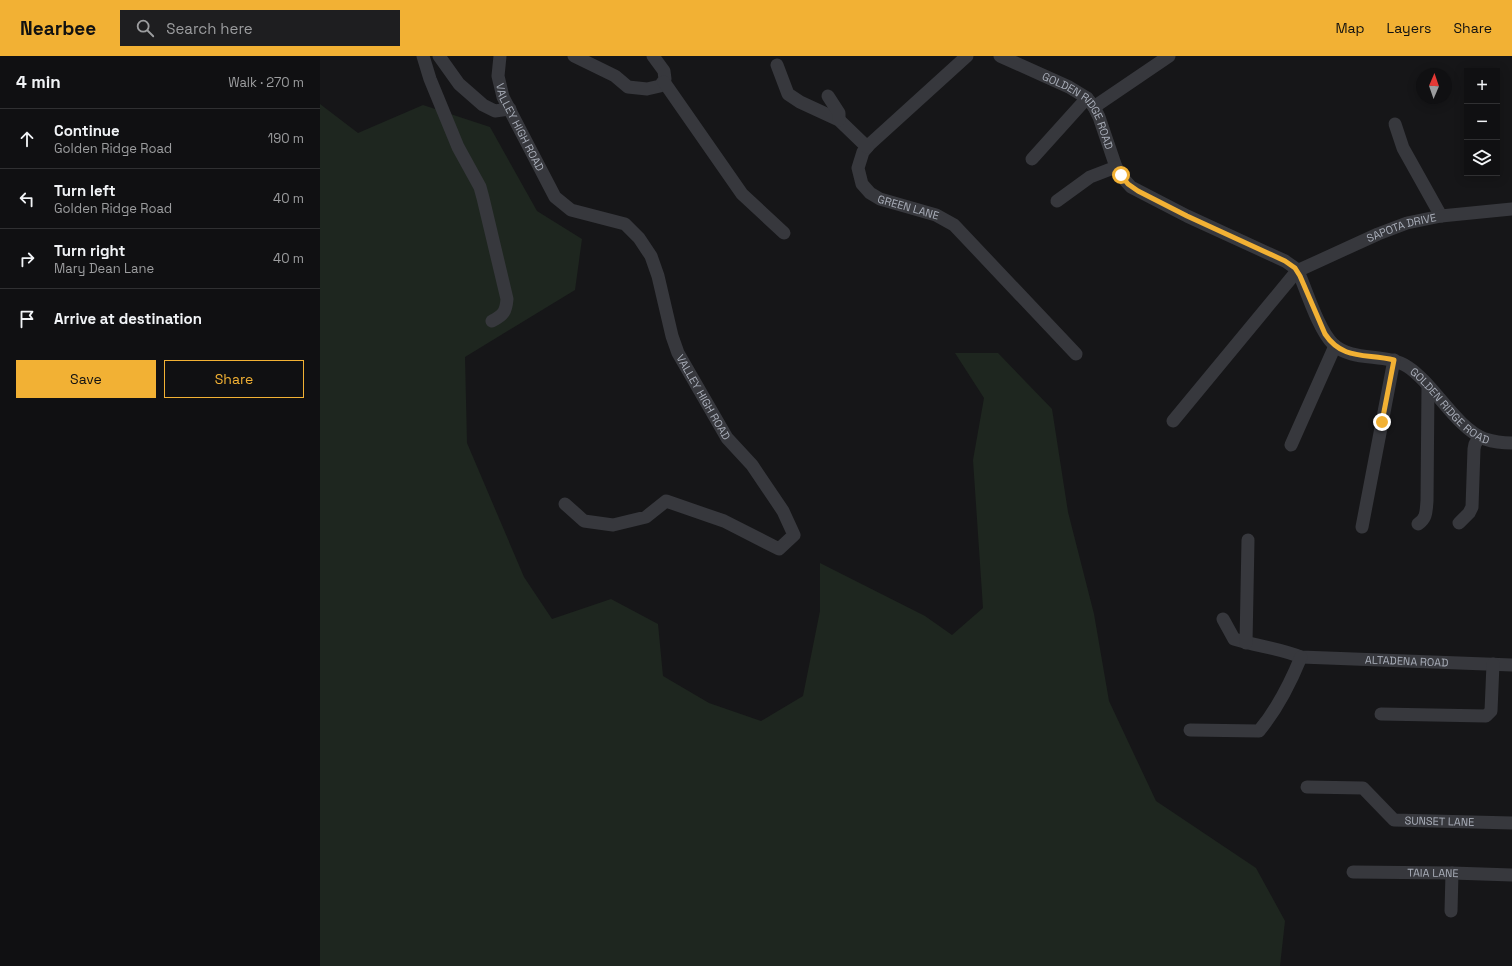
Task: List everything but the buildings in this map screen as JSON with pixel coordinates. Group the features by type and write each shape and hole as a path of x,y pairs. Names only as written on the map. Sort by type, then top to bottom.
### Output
{"street":[{"path":"423,56 430,79 458,147 480,187 484,198 507,299 506,309 500,318 492,321"},
{"path":"439,56 459,84 483,105 495,111 510,109"},
{"name":"VALLEY HIGH ROAD","path":"500,56 498,76 503,97 524,140 539,165 555,197 571,210 625,224 638,238 651,256 658,276 672,336 678,353 727,438 752,465 783,511 794,535 780,549 724,521 666,501 646,517 613,525 584,521 565,504"},
{"path":"574,56 615,76 628,87 647,89 660,86 664,82 665,78 664,70 653,56"},
{"name":"GREEN LANE","path":"967,56 867,147 863,152 858,168 862,184 870,193 880,199 936,215 954,225 1076,354"},
{"name":"GOLDEN RIDGE ROAD","path":"1000,56 1069,87 1091,102 1116,167 1126,182 1138,191 1291,265 1297,271 1325,334 1335,346 1348,352 1394,360 1410,368 1462,423 1480,437 1493,442 1512,443"},
{"path":"1032,159 1091,102 1169,56"},
{"path":"777,66 788,94 800,102 839,120 867,147"},
{"path":"664,82 742,194 784,233"},
{"path":"828,96 839,113 839,120"},
{"path":"1395,124 1403,148 1441,216"},
{"path":"1057,201 1090,177 1116,167"},
{"name":"SAPOTA DRIVE","path":"1297,271 1378,234 1407,223 1441,216 1512,209"},
{"path":"1173,421 1297,271"},
{"path":"1291,446 1335,346"},
{"path":"1362,527 1394,360"},
{"path":"1418,524 1424,521 1426,516 1428,386"},
{"path":"1459,523 1469,514 1472,507 1474,449 1480,437"},
{"path":"1224,619 1234,639 1246,643 1248,540"},
{"name":"ALTADENA ROAD","path":"1246,643 1301,657 1512,665"},
{"path":"1190,730 1259,731 1272,715 1289,687 1301,657"},
{"path":"1382,714 1486,716 1491,711 1493,664"},
{"name":"SUNSET LANE","path":"1307,787 1363,788 1394,820 1512,823"},
{"name":"TAIA LANE","path":"1354,872 1452,872 1512,875"},
{"path":"1451,911 1452,872"}],"shaded area":[{"path":"320,104 358,133 423,105 490,127 537,211 582,239 575,290 465,357 467,443 524,577 552,619 611,599 658,624 663,676 709,703 761,721 803,696 820,611 820,563 925,616 952,635 983,608 973,460 984,398 955,353 998,353 1052,409 1068,512 1094,614 1109,701 1156,801 1256,868 1285,921 1280,966 320,966"}],"route":[{"path":"1121,175 1131,187 1145,195 1277,257 1295,268 1300,276 1325,334 1335,346 1341,350 1360,355 1394,360 1382,422"}]}
